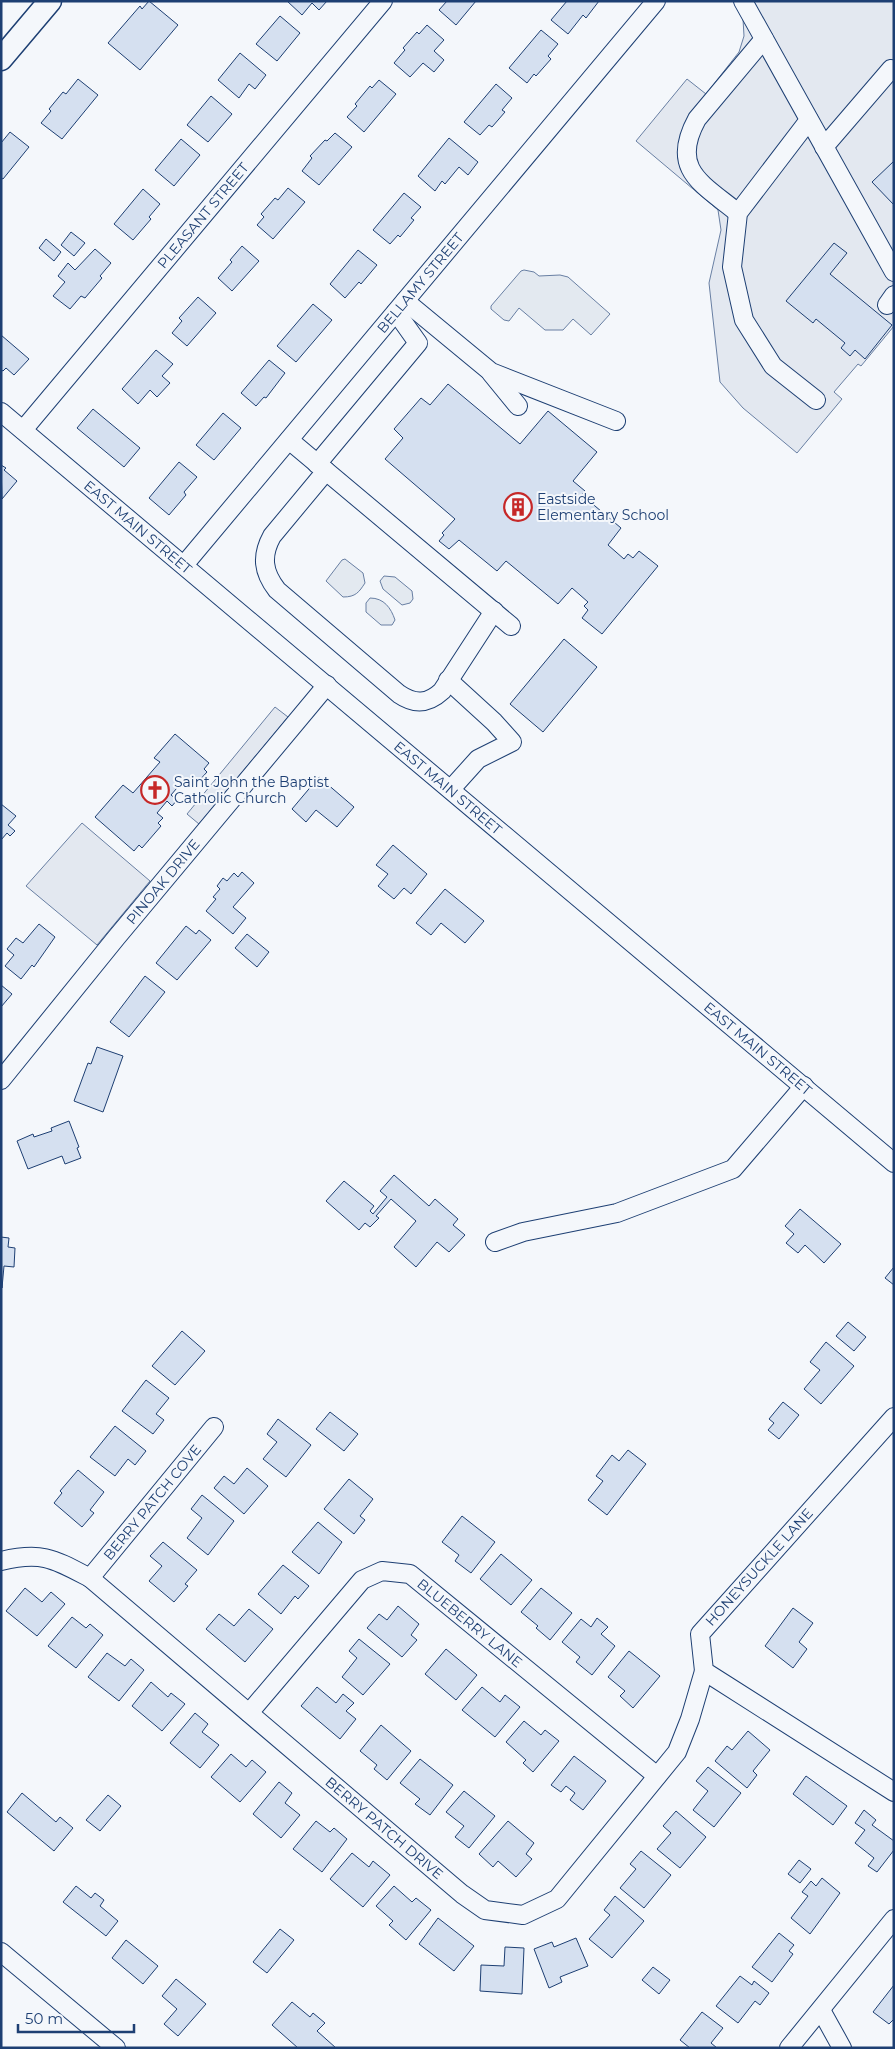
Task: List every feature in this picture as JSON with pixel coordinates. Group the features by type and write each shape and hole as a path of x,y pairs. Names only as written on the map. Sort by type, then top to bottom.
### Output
{"main road":[{"path":"1,59 50,1"}],"street":[{"name":"PLEASANT STREET","path":"23,430 383,1"},
{"name":"BELLAMY STREET","path":"184,565 656,1"},
{"path":"743,1 893,267"},
{"path":"738,213 693,176 688,162 686,147 690,132 697,120 764,39"},
{"path":"824,146 890,69 894,71"},
{"path":"809,120 738,213 732,267 744,320 773,366 816,400"},
{"path":"400,307 491,372 616,420"},
{"path":"400,307 418,343 322,467 272,536 266,546 265,570 277,590 407,700 416,702 426,701 442,691 494,611"},
{"path":"491,372 518,406"},
{"name":"EAST MAIN STREET","path":"1,412 894,1163"},
{"path":"289,440 512,626"},
{"path":"448,680 494,722 512,742 478,759 451,789"},
{"name":"PINOAK DRIVE","path":"1,1080 326,685"},
{"path":"495,1242 523,1232 617,1213 733,1169 804,1086"},
{"name":"HONEYSUCKLE LANE","path":"704,1671 700,1634 894,1417"},
{"name":"BERRY PATCH COVE","path":"90,1578 214,1427"},
{"name":"BERRY PATCH DRIVE","path":"1,1561 21,1556 53,1558 90,1578 462,1894 485,1910 524,1915 557,1899 677,1752 690,1719 704,1671"},
{"name":"BLUEBERRY LANE","path":"249,1713 362,1580 382,1571 410,1574 657,1776"},
{"path":"704,1671 894,1792"},
{"path":"789,2048 894,1919"},
{"path":"1,1952 116,2048"},
{"path":"821,2010 842,2048"}],"shaded area":[{"path":"735,1 894,1 894,326 861,366 858,364 834,392 842,399 797,453 743,408 720,382 709,283 721,230 718,210 636,141 687,79 706,94 739,52 744,36 743,19"},
{"path":"521,271 534,272 539,276 560,275 568,277 610,314 591,335 573,319 563,330 545,330 519,308 509,321 504,320 491,309 491,306"},
{"path":"345,559 363,573 365,583 357,593 343,597 326,581 342,560"},
{"path":"384,576 395,577 412,591 413,599 410,603 402,605 383,589 380,581"},
{"path":"370,598 383,602 389,608 395,620 392,625 381,625 366,612 366,603"},
{"path":"275,707 288,717 199,824 187,814"},
{"path":"82,823 150,881 97,945 26,886"}],"building":[{"path":"149,1 178,25 140,70 108,43 140,6 142,9"},
{"path":"287,1 327,1 319,10 312,3 302,15"},
{"path":"447,1 476,1 456,25 439,10"},
{"path":"567,1 599,1 586,18 583,15 568,34 551,20"},
{"path":"280,16 300,33 277,61 256,44"},
{"path":"427,25 444,40 434,51 444,60 434,72 423,63 410,77 394,63 405,50 403,48 417,32 419,34"},
{"path":"541,30 558,44 548,56 551,59 527,83 509,68"},
{"path":"240,53 266,75 255,89 249,84 239,98 218,80"},
{"path":"78,79 98,95 62,139 41,123 51,111 49,109 63,92 66,94"},
{"path":"379,80 396,94 364,132 347,117 370,86 372,88"},
{"path":"496,84 512,98 502,110 505,112 492,127 489,125 480,135 464,122"},
{"path":"211,96 232,114 208,142 187,125"},
{"path":"10,132 29,147 3,179 1,178 1,143"},
{"path":"335,133 352,147 319,185 302,171 312,158 310,156 325,140 327,141"},
{"path":"449,138 478,162 468,175 459,167 445,184 442,181 435,191 418,176"},
{"path":"181,139 200,155 174,186 155,170"},
{"path":"894,161 894,205 872,182"},
{"path":"288,188 305,202 273,239 257,225 264,217 261,214 275,198 278,200"},
{"path":"143,189 160,204 149,217 151,219 133,240 114,224"},
{"path":"404,193 421,207 411,218 414,220 400,237 398,235 390,244 373,230"},
{"path":"71,232 85,243 74,256 61,245"},
{"path":"46,239 61,252 54,261 39,248"},
{"path":"834,243 847,253 830,274 892,325 865,359 855,350 850,356 841,348 845,343 816,319 813,323 786,301"},
{"path":"242,246 259,261 232,291 218,278 232,262 230,260"},
{"path":"95,249 111,263 100,276 102,278 85,298 81,296 70,309 53,296 65,282 58,276 68,263 75,270"},
{"path":"358,250 377,265 361,284 359,282 345,298 330,284"},
{"path":"198,297 216,313 187,346 172,333 182,321 179,318"},
{"path":"313,304 332,320 296,362 277,346"},
{"path":"1,335 29,359 14,375 6,368 3,371 1,370"},
{"path":"156,350 173,364 162,376 170,383 157,397 150,390 138,404 122,389"},
{"path":"269,360 285,373 266,398 264,397 256,406 241,393"},
{"name":"Eastside Elementary School","path":"448,384 520,444 548,411 597,452 573,481 585,491 582,495 621,528 608,545 624,559 628,554 633,558 639,551 658,566 602,634 582,618 588,610 584,606 588,602 572,588 558,604 506,561 497,571 459,540 449,549 439,541 444,535 442,533 455,519 385,459 403,438 394,429 421,398 430,405"},
{"path":"93,409 140,448 124,467 77,428"},
{"path":"223,413 241,428 214,460 196,445"},
{"path":"179,462 197,477 184,492 186,495 169,515 149,498"},
{"path":"1,465 17,481 2,499"},
{"path":"564,639 597,667 543,732 510,704"},
{"name":"Saint John the Baptist Catholic Church","path":"175,734 209,763 204,769 207,772 197,783 194,780 188,787 182,782 171,795 177,800 172,806 167,801 157,813 163,818 158,823 161,826 142,848 139,845 134,851 95,817 123,785 133,793 160,762 154,758"},
{"path":"319,777 354,807 337,827 316,810 306,822 292,809"},
{"path":"1,804 16,816 8,825 15,831 10,836 7,833 1,840"},
{"path":"393,845 427,874 411,894 404,888 394,899 378,886 388,874 376,865"},
{"path":"242,872 254,883 233,907 246,918 233,934 206,911 216,899 213,897 220,889 217,886 223,878 227,881 234,873 238,877"},
{"path":"445,889 484,921 465,943 441,923 431,935 416,923"},
{"path":"39,924 55,937 34,967 32,965 21,979 5,966 14,955 7,949 16,938 23,943"},
{"path":"186,926 196,934 199,930 211,940 177,980 156,963"},
{"path":"247,934 269,952 257,967 235,948"},
{"path":"145,976 165,992 129,1037 110,1022"},
{"path":"1,985 12,994 1,1007"},
{"path":"97,1047 123,1056 103,1112 74,1101 88,1063 91,1064"},
{"path":"69,1121 81,1158 65,1164 62,1156 28,1169 17,1141 33,1134 34,1137 52,1131 51,1128"},
{"path":"394,1175 429,1206 435,1199 458,1219 453,1225 465,1235 449,1252 437,1242 416,1267 394,1247 416,1221 391,1199 376,1216 379,1218 370,1227 365,1223 359,1230 326,1201 344,1181 374,1206 370,1211 373,1214 387,1197 380,1191"},
{"path":"800,1209 841,1244 824,1263 805,1245 798,1253 786,1243 794,1234 785,1226"},
{"path":"1,1237 9,1238 8,1247 15,1248 14,1267 4,1266 2,1288"},
{"path":"894,1267 894,1285 885,1278"},
{"path":"848,1322 866,1337 854,1351 836,1336"},
{"path":"182,1331 205,1351 175,1385 152,1366"},
{"path":"826,1342 854,1366 821,1404 804,1389 820,1370 810,1362"},
{"path":"146,1380 169,1398 156,1414 164,1420 153,1434 122,1411"},
{"path":"783,1402 799,1415 779,1439 768,1430 774,1423 769,1419"},
{"path":"330,1412 358,1434 344,1451 316,1429"},
{"path":"278,1419 311,1445 286,1477 263,1459 277,1442 267,1434"},
{"path":"115,1426 146,1451 135,1465 128,1459 115,1476 90,1457"},
{"path":"628,1450 646,1464 607,1515 588,1500 603,1481 596,1476 612,1455 619,1461"},
{"path":"247,1468 268,1486 244,1514 214,1488 224,1476 234,1484"},
{"path":"78,1470 104,1492 90,1510 94,1513 82,1527 54,1503 62,1493 60,1491"},
{"path":"349,1479 373,1499 360,1516 365,1520 354,1534 324,1509"},
{"path":"202,1495 234,1521 208,1555 187,1538 202,1518 191,1509"},
{"path":"462,1516 495,1542 471,1573 455,1561 459,1555 442,1542"},
{"path":"318,1522 342,1542 319,1574 292,1552"},
{"path":"163,1542 197,1570 185,1584 188,1586 174,1602 149,1581 162,1566 150,1556"},
{"path":"501,1554 532,1580 511,1605 480,1579"},
{"path":"283,1565 309,1586 298,1599 295,1596 281,1614 258,1594"},
{"path":"25,1588 42,1602 51,1592 65,1604 37,1636 6,1611"},
{"path":"541,1588 572,1613 550,1640 536,1628 538,1626 521,1612"},
{"path":"398,1606 419,1624 411,1635 417,1640 402,1657 367,1628 379,1614 387,1620"},
{"path":"793,1608 813,1623 799,1642 807,1649 793,1668 765,1646"},
{"path":"249,1609 273,1629 245,1662 206,1629 219,1614 234,1626"},
{"path":"72,1617 86,1628 90,1624 103,1635 76,1668 48,1646"},
{"path":"597,1618 608,1627 601,1634 615,1646 592,1675 576,1662 580,1657 562,1642 581,1619 591,1627"},
{"path":"359,1639 390,1664 363,1695 342,1677 357,1658 349,1651"},
{"path":"446,1649 477,1675 456,1700 425,1674"},
{"path":"629,1651 660,1676 633,1708 620,1696 625,1691 608,1677"},
{"path":"107,1653 125,1666 131,1659 144,1670 119,1701 88,1677"},
{"path":"151,1682 168,1697 171,1693 185,1704 162,1731 132,1706"},
{"path":"317,1687 336,1703 343,1694 354,1703 346,1711 356,1719 340,1739 301,1706"},
{"path":"482,1687 500,1702 505,1695 520,1707 495,1737 462,1710"},
{"path":"195,1713 208,1724 202,1732 219,1745 200,1768 170,1743"},
{"path":"524,1721 541,1735 545,1730 559,1741 533,1772 523,1763 526,1760 506,1742"},
{"path":"381,1725 411,1751 387,1780 374,1769 377,1765 360,1751"},
{"path":"748,1731 770,1750 753,1771 757,1775 747,1788 715,1761 727,1746 732,1750"},
{"path":"231,1754 246,1767 252,1760 266,1772 240,1802 211,1777"},
{"path":"574,1756 606,1781 583,1810 570,1800 575,1793 566,1786 561,1792 551,1785"},
{"path":"420,1759 453,1785 430,1815 415,1804 420,1799 400,1783"},
{"path":"708,1767 741,1793 714,1827 693,1810 708,1791 696,1781"},
{"path":"806,1776 847,1806 833,1825 793,1794"},
{"path":"279,1782 292,1793 285,1803 300,1815 281,1838 253,1814"},
{"path":"464,1791 495,1816 469,1848 455,1837 464,1826 446,1812"},
{"path":"22,1793 56,1822 60,1817 73,1828 54,1851 7,1812"},
{"path":"108,1795 121,1806 100,1831 86,1820"},
{"path":"864,1810 876,1820 872,1825 894,1841 894,1850 877,1872 868,1866 874,1858 855,1843 865,1830 855,1823"},
{"path":"676,1811 706,1837 680,1868 657,1849 671,1833 663,1826"},
{"path":"316,1821 330,1832 334,1828 347,1839 322,1872 293,1849"},
{"path":"508,1821 534,1843 526,1854 532,1859 516,1877 498,1861 493,1867 479,1854"},
{"path":"641,1851 671,1875 644,1908 620,1888 636,1869 630,1864"},
{"path":"352,1853 369,1867 373,1861 390,1875 363,1907 330,1879"},
{"path":"799,1860 811,1869 800,1883 788,1874"},
{"path":"822,1878 840,1893 810,1934 791,1918 808,1896 802,1892 811,1881 816,1886"},
{"path":"76,1886 91,1898 95,1893 104,1900 100,1906 118,1921 106,1936 63,1902"},
{"path":"394,1886 412,1902 416,1898 431,1910 406,1940 389,1925 393,1921 376,1906"},
{"path":"615,1896 644,1921 612,1958 589,1939 610,1915 604,1910"},
{"path":"438,1918 474,1946 454,1971 419,1944"},
{"path":"280,1929 294,1940 267,1973 253,1962"},
{"path":"779,1933 794,1945 789,1951 793,1954 772,1982 752,1967"},
{"path":"576,1938 588,1966 560,1977 562,1982 549,1988 534,1949 552,1942 554,1947"},
{"path":"126,1940 158,1966 143,1984 112,1958"},
{"path":"505,1947 524,1948 522,1994 480,1991 481,1965 504,1966"},
{"path":"653,1967 670,1980 659,1994 642,1980"},
{"path":"740,1976 752,1985 754,1981 769,1993 760,2005 755,2001 738,2023 716,2006"},
{"path":"176,1979 206,2004 178,2036 164,2024 177,2009 162,1996"},
{"path":"894,1985 894,2019 889,2024 873,2012"},
{"path":"292,2002 310,2017 313,2013 325,2023 317,2031 336,2048 298,2048 272,2025"},
{"path":"702,2012 723,2028 711,2043 717,2048 690,2048 680,2040"}],"place":[{"name":"Eastside Elementary School","path":"518,507"},
{"name":"Saint John the Baptist Catholic Church","path":"155,790"}]}
